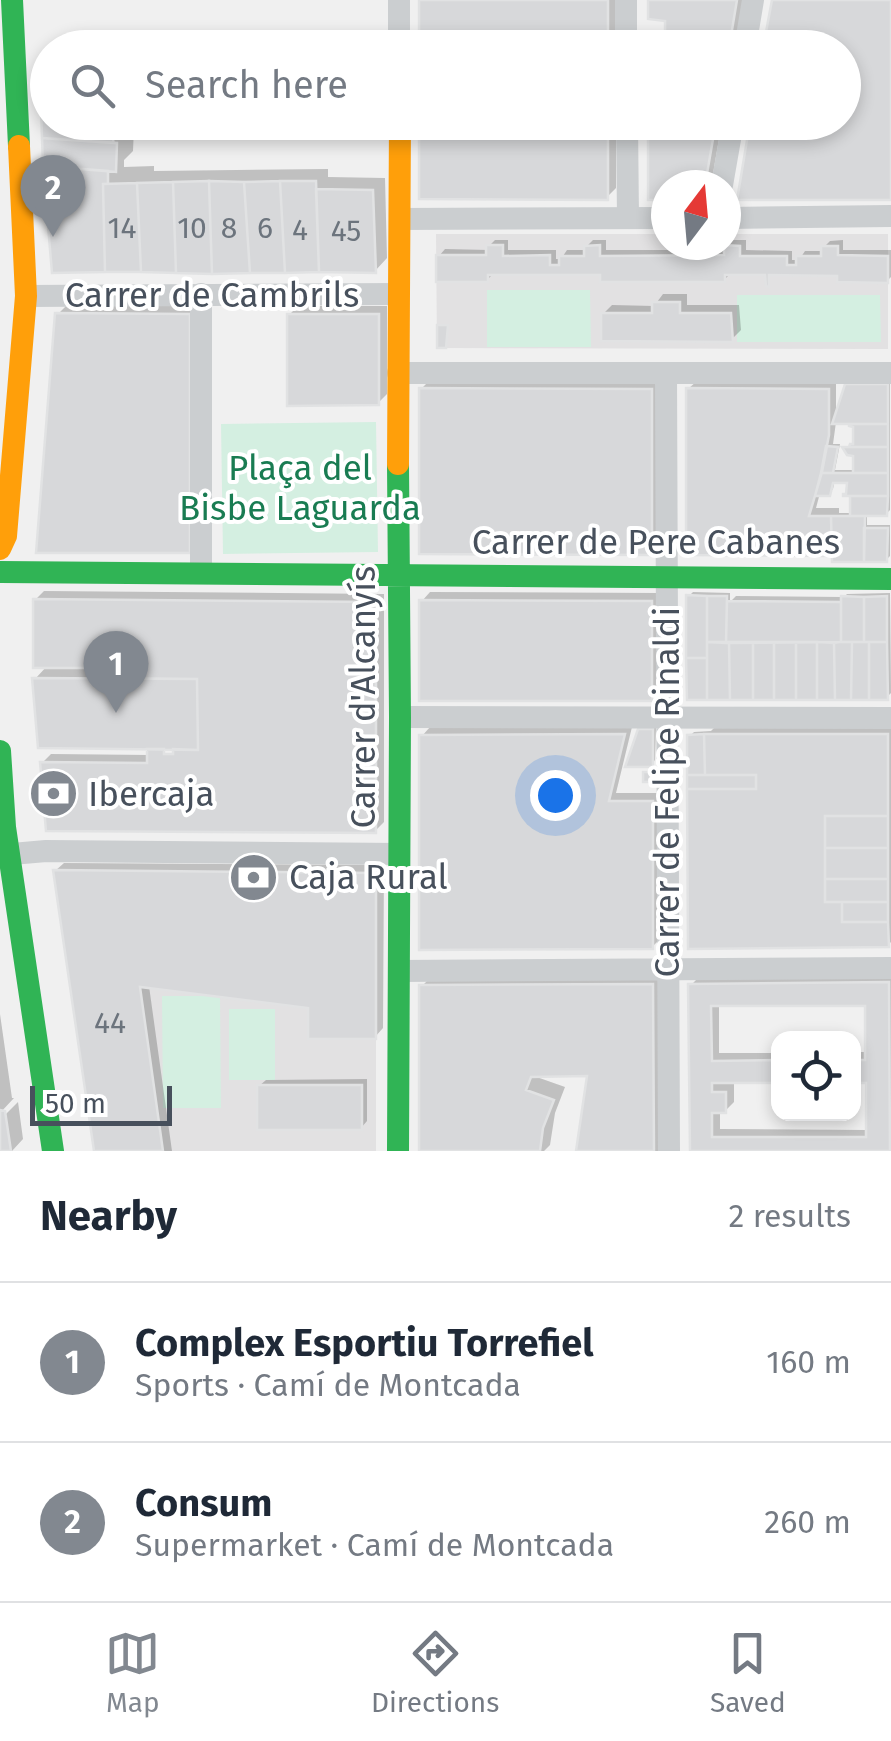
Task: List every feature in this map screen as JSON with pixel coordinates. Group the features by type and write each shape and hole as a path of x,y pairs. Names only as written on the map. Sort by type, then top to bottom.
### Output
{"street":[{"path":"0,549 6,536 26,296 12,0"},
{"path":"399,0 399,30"},
{"path":"626,0 626,30"},
{"path":"748,30 753,0"},
{"name":"Carrer d'Alcanyís","path":"398,1151 400,140"},
{"path":"627,140 628,218"},
{"path":"724,170 729,140"},
{"path":"741,218 891,216"},
{"path":"400,219 651,218"},
{"path":"201,294 202,573"},
{"name":"Carrer de Cambrils","path":"26,296 398,294"},
{"path":"398,372 891,372"},
{"name":"Carrer de Felipe Rinaldi","path":"666,373 669,1151"},
{"name":"Carrer de Pere Cabanes","path":"0,572 891,579"},
{"path":"400,718 891,718"},
{"path":"0,751 5,855 53,1151"},
{"path":"5,855 46,851 399,854"},
{"path":"399,971 891,968"}],"shaded area":[{"path":"436,234 651,234 651,260 741,260 741,234 888,234 888,349 437,348"},
{"path":"140,987 308,1008 309,1038 376,1039 376,1151 163,1151"}],"green space":[{"path":"487,290 590,290 591,347 487,347"},
{"path":"737,295 880,295 881,342 737,342"},
{"name":"Plaça del Bisbe Laguarda","path":"376,422 378,552 223,554 221,424"},
{"path":"162,996 220,996 221,1108 163,1108"},
{"path":"229,1009 275,1009 275,1080 229,1080"}],"building":[{"path":"419,0 608,0 608,30 419,30"},
{"path":"648,0 737,0 732,30 665,30 665,21 648,19"},
{"path":"772,0 891,0 891,200 741,200 747,140 861,140 861,30 766,30"},
{"path":"42,140 117,143 116,172 43,166"},
{"path":"70,140 113,140 113,143"},
{"path":"419,140 608,140 608,200 419,199"},
{"path":"648,140 713,140 708,170 651,170 651,200"},
{"path":"43,166 108,171 108,184 103,184 105,272 52,273"},
{"path":"209,181 212,274 176,273 173,182"},
{"path":"209,181 244,182 250,273 212,274"},
{"path":"280,181 285,273 250,273 244,182"},
{"path":"280,181 316,181 319,272 285,273"},
{"path":"173,182 176,273 141,272 137,183"},
{"path":"137,183 141,272 105,272 103,184"},
{"path":"316,189 373,190 376,273 319,272"},
{"path":"486,245 503,245 503,256 550,255 550,265 559,265 559,256 584,256 584,246 600,245 600,256 741,260 741,256 787,256 787,265 796,265 796,256 821,256 821,246 838,246 838,255 888,256 888,283 837,282 837,276 769,275 769,287 765,275 725,275 725,282 600,282 600,275 488,275 488,282 436,282 436,255 486,255"},
{"path":"652,302 680,302 680,313 731,313 733,342 601,341 601,313 652,313"},
{"path":"55,313 190,314 190,553 36,553"},
{"path":"287,314 379,314 379,405 287,406"},
{"path":"437,325 448,325 446,348 437,348"},
{"path":"845,384 888,384 888,424 832,424"},
{"path":"419,388 652,389 652,555 419,554"},
{"path":"686,388 829,389 829,435 809,516 831,516 832,556 686,555"},
{"path":"849,424 888,424 888,447 849,447 853,444 853,427"},
{"path":"826,446 838,447 833,473 821,473"},
{"path":"842,447 888,447 888,473 853,473 853,456 847,455"},
{"path":"821,473 888,473 888,496 843,496 847,483 833,483 830,496 815,496"},
{"path":"850,496 888,496 887,516 850,516"},
{"path":"831,516 865,516 864,562 832,562"},
{"path":"864,528 888,528 887,562 864,562"},
{"path":"686,595 707,596 707,658 686,658"},
{"path":"707,596 727,596 726,643 707,642"},
{"path":"841,596 864,597 864,642 841,642"},
{"path":"887,596 887,642 864,642 864,597"},
{"path":"33,599 376,602 376,833 46,831 40,762 147,763 147,749 164,749 164,754 173,754 173,749 198,750 197,679 106,678 106,668 33,668"},
{"path":"419,600 652,601 652,701 419,701"},
{"path":"727,601 841,602 841,642 726,643"},
{"path":"707,642 729,642 730,700 707,700"},
{"path":"729,642 753,642 753,700 730,700"},
{"path":"753,642 774,642 774,700 753,700"},
{"path":"774,642 796,642 796,700 774,700"},
{"path":"796,642 817,642 817,700 796,700"},
{"path":"817,642 834,643 835,700 817,700"},
{"path":"852,642 851,700 835,700 834,643"},
{"path":"852,642 869,642 869,700 851,700"},
{"path":"869,642 887,642 888,700 869,700"},
{"path":"686,658 707,658 707,700 687,700"},
{"path":"32,678 197,679 198,750 38,748"},
{"path":"638,729 653,729 653,767 625,767"},
{"path":"625,734 609,801 653,801 653,949 419,950 419,735"},
{"path":"704,734 888,734 888,816 825,816 825,902 842,902 842,922 888,922 889,947 688,949 687,789 756,789 756,775 705,775"},
{"path":"704,734 705,775 687,775 687,735"},
{"path":"643,772 653,772 653,782 643,782"},
{"path":"687,775 756,775 756,789 687,789"},
{"path":"825,816 888,816 888,848 825,848"},
{"path":"825,848 888,848 888,879 825,879"},
{"path":"53,870 376,873 376,1039 308,1039 308,1008 140,987 163,1151 94,1151"},
{"path":"825,879 888,879 888,902 825,902"},
{"path":"842,902 888,902 888,922 842,922"},
{"path":"889,982 890,1151 690,1151 688,984"},
{"path":"653,984 654,1151 576,1151 587,1076 531,1077 526,1090 554,1100 543,1128 540,1151 419,1151 419,985"},
{"path":"257,1085 362,1085 362,1130 257,1130"},
{"path":"0,1110 5,1111 11,1151 0,1151"}],"traffic: fast":[{"path":"12,0 19,146"},
{"path":"398,464 398,1151"},
{"path":"0,572 891,579"},
{"path":"0,751 5,827 53,1151"}],"traffic: slow":[{"path":"398,464 400,140"},
{"path":"0,549 6,536 26,296 19,146"}],"place":[{"name":"Consum","path":"53,237"},
{"name":"Complex Esportiu Torrefiel","path":"116,713"},
{"name":"Ibercaja","path":"53,794"},
{"name":"Caja Rural","path":"254,877"}]}
